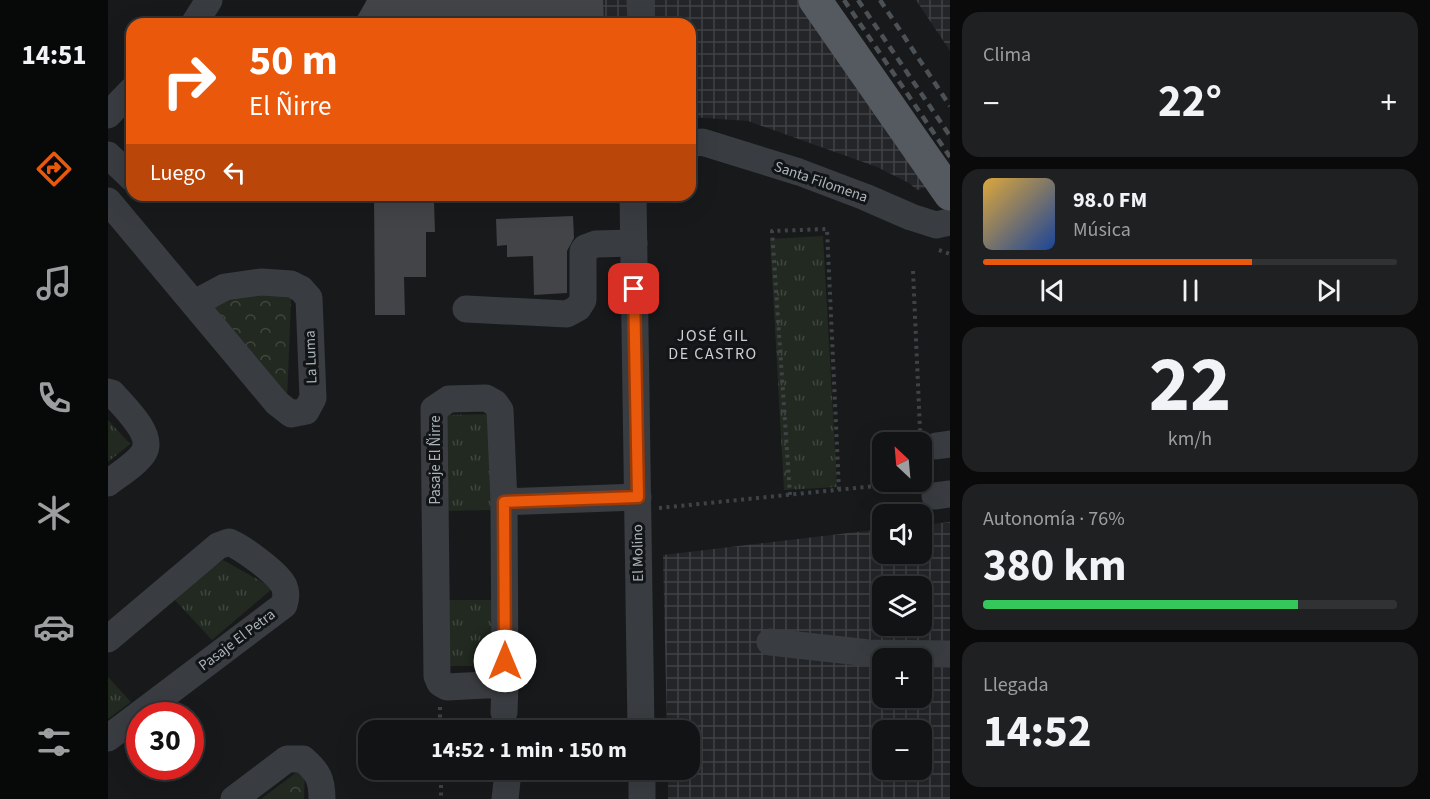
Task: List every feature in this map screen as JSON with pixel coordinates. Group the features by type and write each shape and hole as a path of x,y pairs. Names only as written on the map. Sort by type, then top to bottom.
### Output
{"main road":[{"path":"815,0 950,194"}],"street":[{"path":"640,0 640,18"},
{"path":"108,115 126,96"},
{"name":"Santa Filomena","path":"696,142 799,172 936,225 950,222"},
{"path":"108,156 126,172"},
{"path":"108,196 126,182"},
{"name":"La Luma","path":"108,201 277,403 291,414 306,411 313,398 312,365 309,298 301,289 291,284 261,282 225,287 195,303"},
{"name":"El Molino","path":"633,201 641,720"},
{"path":"466,309 567,314 578,308 583,300 583,251 585,248 596,244 634,243"},
{"path":"108,392 112,393 144,432 146,444 144,453 108,483"},
{"name":"Pasaje El Ñirre","path":"504,712 505,684 504,502 501,410 486,398 449,399 434,410 437,676 440,682 447,687 505,684"},
{"path":"504,502 638,504"},
{"name":"Pasaje El Petra","path":"108,639 218,546 229,542 240,546 266,566 284,585 286,595 284,605 108,738"},
{"path":"770,642 869,653 950,654"},
{"path":"234,799 287,759 303,759 315,769 322,784 322,799"},
{"path":"505,799 507,780"},
{"path":"642,780 642,799"}],"path":[{"path":"790,495 772,231 827,229 839,490"},
{"path":"913,271 935,440"},
{"path":"638,504 839,490 936,490"},
{"path":"441,780 441,799"}],"shaded area":[{"path":"367,0 804,0 928,183 925,188 917,190 909,183 877,167 748,121 696,117 696,18 356,18"},
{"path":"916,0 950,0 950,51"},
{"path":"950,522 950,799 668,799 668,780 700,780 700,720 667,720 663,555 872,530 872,564 932,564 932,524"}],"green space":[{"path":"823,236 837,487 784,490 770,239"},
{"path":"262,288 291,299 287,402 212,308 225,293"},
{"path":"495,414 495,510 442,511 440,415"},
{"path":"108,420 130,444 108,462"},
{"path":"223,560 273,588 212,640 173,598"},
{"path":"447,600 496,600 496,666 446,666"},
{"path":"108,677 131,702 126,702 126,706 108,719"},
{"path":"305,766 304,799 261,799"}],"building":[{"path":"367,0 603,0 604,18 356,18"},
{"path":"374,201 434,202 435,232 426,232 426,277 404,277 405,315 375,315"},
{"path":"573,216 574,238 567,251 567,293 534,295 533,256 507,257 507,245 497,246 496,219"}],"railway":[{"path":"844,0 950,157"},
{"path":"858,0 950,136"},
{"path":"880,0 950,106"}],"district":[{"name":"JOSÉ GIL DE CASTRO","path":"713,345"}],"route":[{"path":"505,661 504,502 638,497 634,289"}]}
